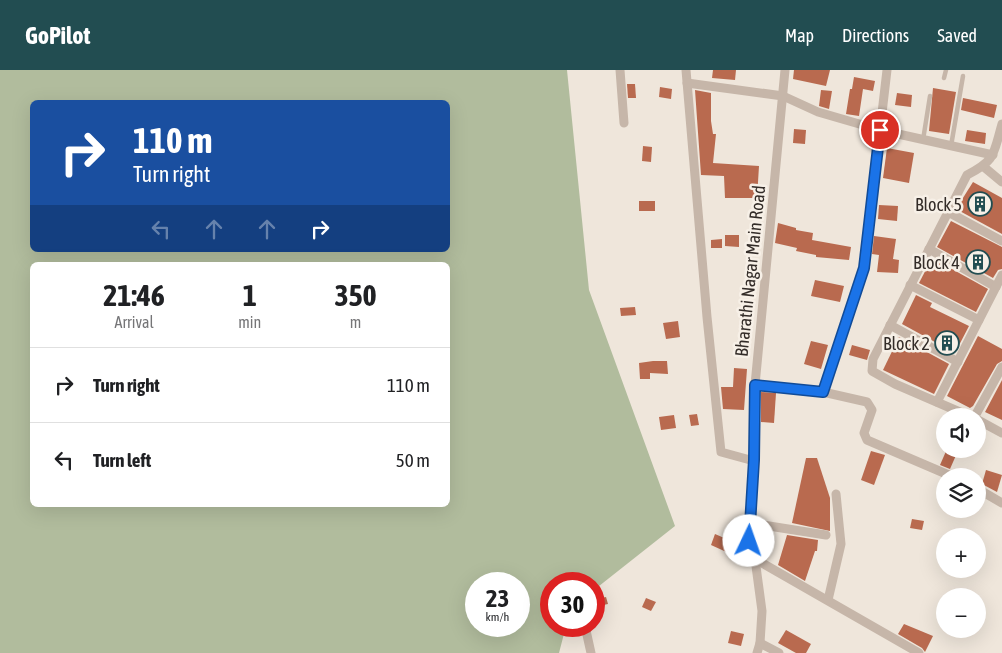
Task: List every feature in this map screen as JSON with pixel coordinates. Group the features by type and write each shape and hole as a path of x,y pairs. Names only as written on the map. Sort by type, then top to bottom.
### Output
{"street":[{"path":"620,70 624,123"},
{"path":"686,70 707,317 722,452 754,460"},
{"name":"Bharathi Nagar Main Road","path":"757,653 760,643 762,611 755,559 749,541 754,460 755,385 785,70"},
{"path":"823,392 864,268 887,70"},
{"path":"687,83 783,96 818,112 880,130 993,155"},
{"path":"951,408 895,384 872,371 873,359 967,175 984,167 993,155 1002,124"},
{"path":"984,167 1002,182"},
{"path":"948,212 1002,241"},
{"path":"929,249 996,287"},
{"path":"938,402 1002,275"},
{"path":"910,285 980,320"},
{"path":"890,325 958,362"},
{"path":"979,408 1002,367"},
{"path":"755,385 823,392 867,402 872,410 864,433 867,440 936,469"},
{"path":"986,424 1002,433"},
{"path":"986,493 1002,503"},
{"path":"828,600 841,544 836,494"},
{"path":"750,523 826,535"},
{"path":"755,559 919,653"},
{"path":"587,637 591,653"},
{"path":"760,643 779,653"}],"lane":[{"path":"944,78 946,70"},
{"path":"951,146 963,76"},
{"path":"923,140 930,96"}],"green space":[{"path":"0,70 567,70 589,290 675,526 605,581 605,572 540,572 540,637 563,637 559,653 0,653"}],"building":[{"path":"713,70 736,70 735,80 712,78"},
{"path":"794,70 830,70 826,86 793,79"},
{"path":"854,77 875,81 873,91 863,89 859,116 846,114"},
{"path":"627,84 635,84 636,98 628,98"},
{"path":"660,87 672,89 671,99 659,97"},
{"path":"933,88 956,92 949,134 929,131"},
{"path":"695,90 711,93 711,121 713,134 716,134 713,163 759,166 757,198 725,198 724,176 701,175"},
{"path":"821,90 832,91 829,109 819,106"},
{"path":"897,93 912,95 911,107 895,105"},
{"path":"963,98 997,105 994,118 961,110"},
{"path":"794,129 806,130 805,144 793,143"},
{"path":"967,130 986,133 985,144 965,141"},
{"path":"643,146 652,147 651,162 642,161"},
{"path":"887,148 914,153 909,183 883,178"},
{"name":"Block 5","path":"973,182 1002,198 1002,234 956,209"},
{"path":"639,201 655,201 655,211 639,211"},
{"path":"879,205 898,206 897,221 878,219"},
{"name":"Block 4","path":"951,221 1002,247 1002,269 998,270 993,278 937,247"},
{"path":"778,223 796,228 796,230 813,233 812,240 851,247 849,260 816,257 816,255 796,251 797,248 775,243"},
{"path":"725,235 739,235 739,247 725,246"},
{"path":"874,236 896,239 893,259 899,260 898,273 877,272 879,255 872,254"},
{"path":"722,239 722,248 711,248 711,240"},
{"path":"932,258 988,289 976,312 919,283"},
{"path":"815,280 844,286 840,302 811,296"},
{"name":"Block 2","path":"916,295 932,303 930,307 969,326 955,353 902,324"},
{"path":"635,307 636,315 621,316 620,308"},
{"path":"678,321 680,337 666,339 663,323"},
{"path":"978,336 1002,349 1002,361 997,364 973,406 970,408 947,396"},
{"path":"899,337 949,364 934,394 883,370"},
{"path":"811,341 828,345 821,369 804,364"},
{"path":"852,345 870,350 867,360 849,355"},
{"path":"667,361 668,374 650,373 650,379 640,379 639,363"},
{"path":"734,368 747,369 744,410 723,409 721,387 733,387"},
{"path":"1002,380 1002,420 986,412"},
{"path":"761,392 776,393 774,423 761,422"},
{"path":"697,414 699,425 691,426 689,415"},
{"path":"674,415 676,428 661,430 659,417"},
{"path":"871,451 885,455 874,485 861,480"},
{"path":"806,458 817,458 830,498 830,531 792,523"},
{"path":"943,458 955,458 950,468 940,465"},
{"path":"986,470 1002,475 997,492 986,486"},
{"path":"912,519 924,521 922,530 910,528"},
{"path":"715,534 738,544 733,555 711,545"},
{"path":"787,535 818,540 817,551 815,551 805,581 778,565"},
{"path":"646,598 656,602 651,611 642,607"},
{"path":"904,624 933,636 925,652 922,648 898,634"},
{"path":"786,630 811,644 806,653 796,653 778,643"},
{"path":"731,631 744,634 741,646 728,643"}],"place":[{"name":"Block 5","path":"980,204"},
{"name":"Block 4","path":"978,262"},
{"name":"Block 2","path":"947,343"}],"route":[{"path":"749,541 754,460 755,385 823,392 864,268 880,130"}]}
